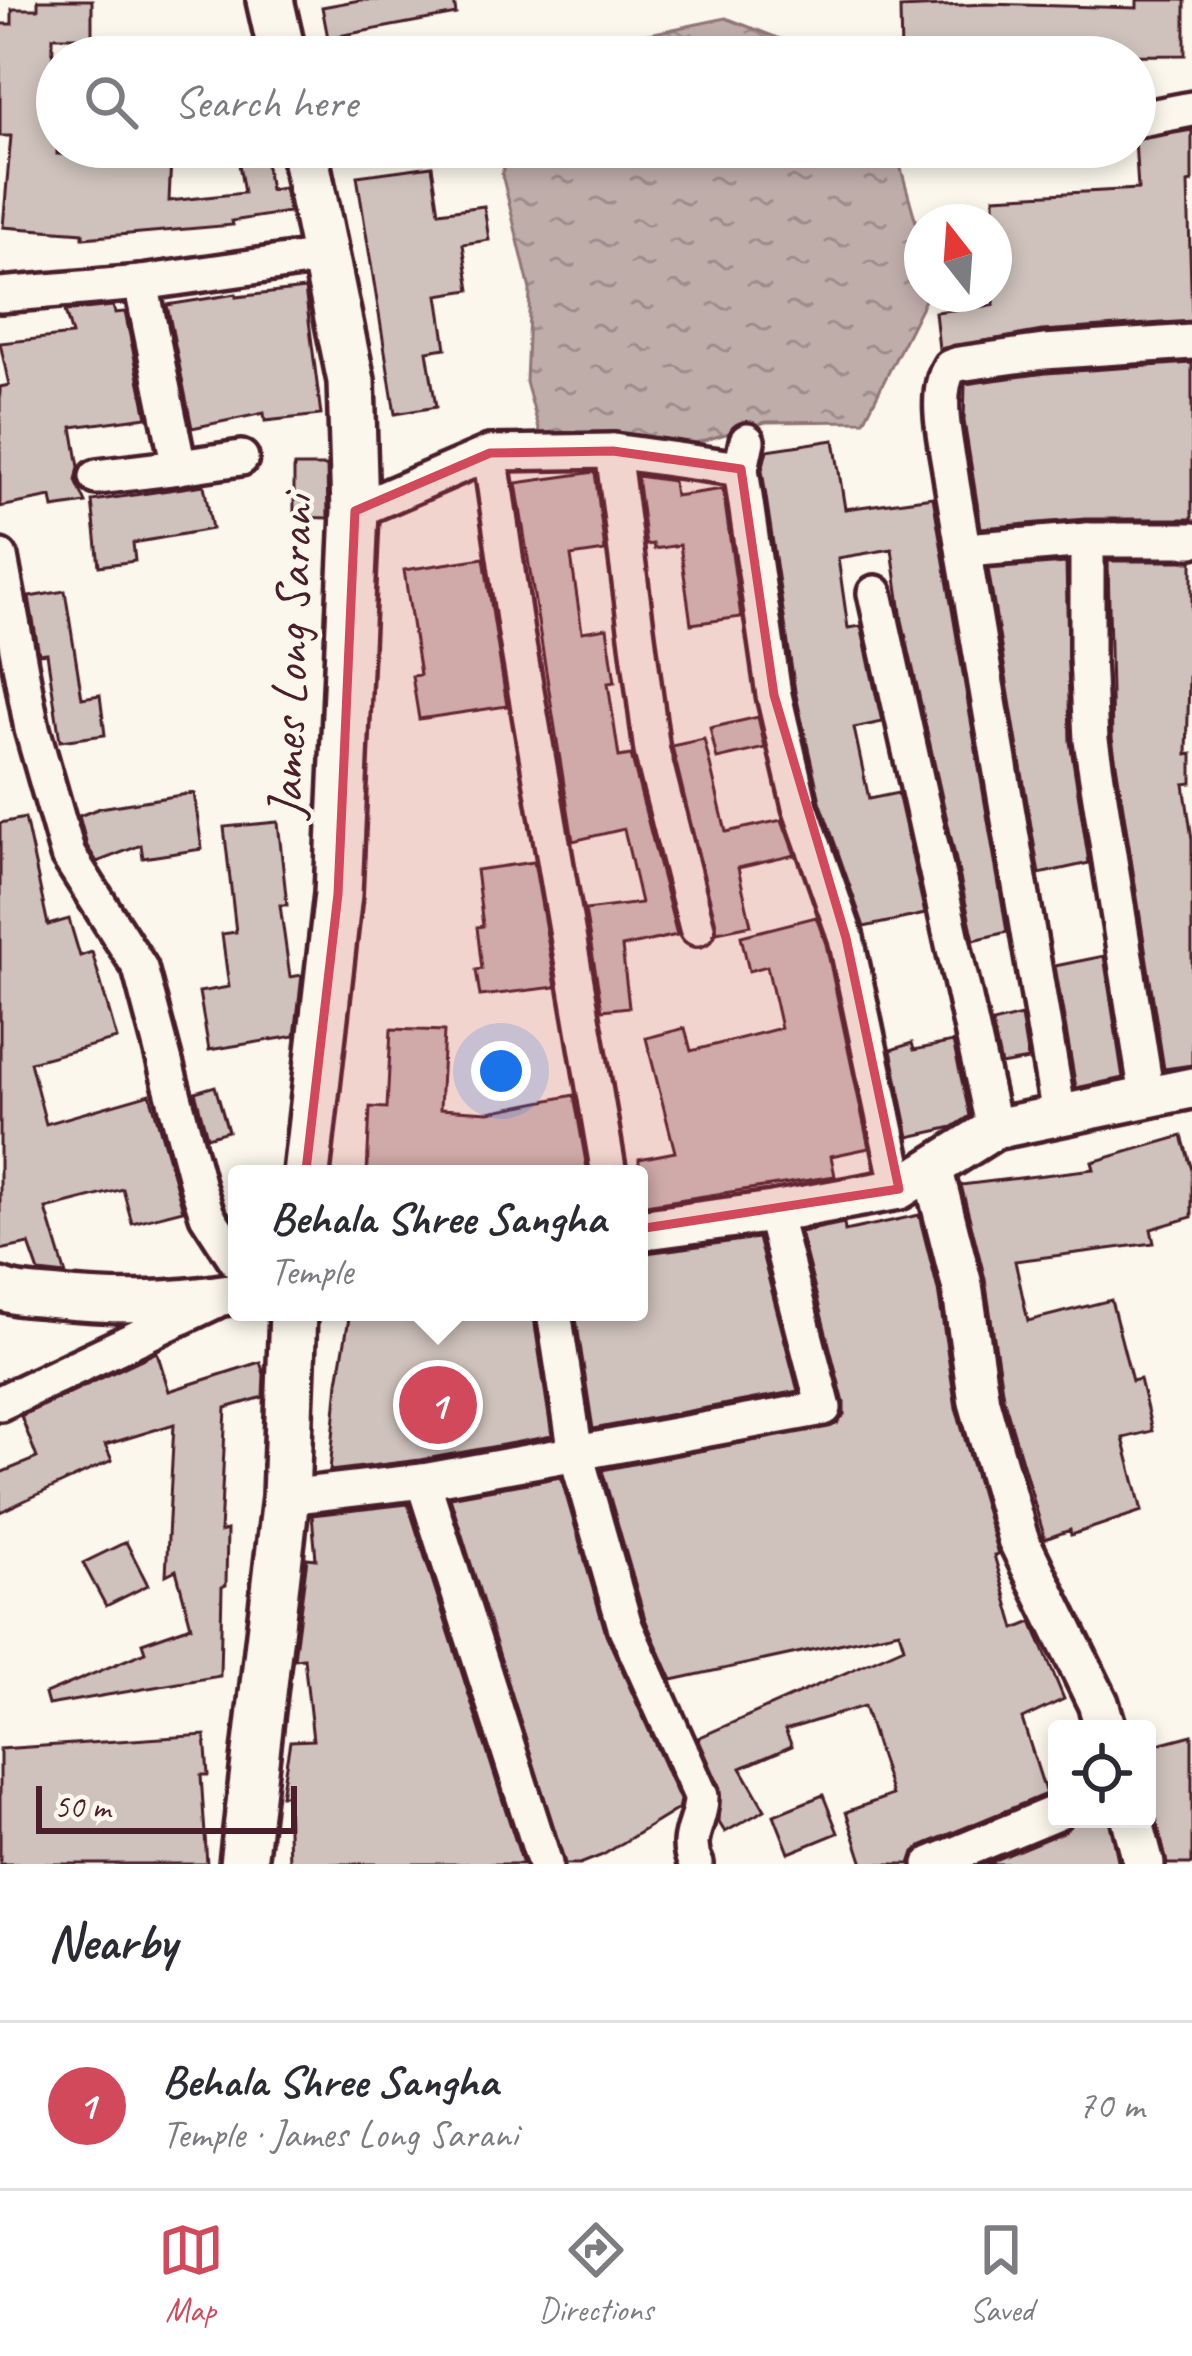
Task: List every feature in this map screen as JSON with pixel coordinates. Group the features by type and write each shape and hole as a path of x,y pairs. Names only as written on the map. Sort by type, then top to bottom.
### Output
{"main road":[{"path":"270,0 278,36"},
{"name":"James Long Sarani","path":"307,1165 338,895 355,511 351,381 308,168"},
{"path":"243,1864 286,1497 293,1321"}],"street":[{"path":"1156,116 1192,109"},
{"path":"0,295 141,283 328,256"},
{"path":"141,283 179,467"},
{"path":"1059,1115 952,483 942,392 950,367 1044,352 1192,342"},
{"path":"613,451 652,752 697,928"},
{"path":"355,511 490,453 744,455 774,695 800,807 845,938 916,1180 962,1285 979,1402 1018,1538 1103,1720"},
{"path":"490,453 516,633 607,1165"},
{"path":"98,477 241,458"},
{"path":"966,550 1088,540 1192,540"},
{"path":"1088,540 1091,740 1147,1096"},
{"path":"0,556 32,729 68,855 140,968 198,1186 228,1267"},
{"path":"875,593 994,1129"},
{"path":"648,1229 773,1212 916,1180 994,1129 1192,1088"},
{"path":"286,1497 423,1481 824,1408 773,1212"},
{"path":"0,1289 17,1296 84,1303 164,1304 228,1285"},
{"path":"0,1403 228,1286"},
{"path":"555,1321 577,1454 631,1644 701,1796 689,1838 696,1864"},
{"path":"423,1481 545,1864"},
{"path":"931,1864 1048,1816"},
{"path":"1134,1828 1144,1864"}],"highlighted area":[{"path":"613,451 741,469 774,695 846,938 899,1189 619,1232 295,1265 338,894 355,511 490,453"}],"water":[{"path":"726,18 773,36 640,36"},
{"path":"504,168 901,168 911,204 904,204 904,312 919,312 864,421 766,422 689,445 627,435 545,450 526,382 530,290"}],"building":[{"path":"38,0 92,0 92,36 36,36 36,168 171,168 169,201 244,193 240,168 266,168 270,190 284,188 289,212 232,221 233,225 83,238 83,233 3,227 11,136 0,136 0,24 12,24 12,9 38,9"},
{"path":"360,0 454,0 456,14 328,36 322,7"},
{"path":"1137,0 1185,0 1185,55 1156,55 1156,36 901,36 900,8 986,4 1137,8"},
{"path":"1192,130 1192,182 1188,183 1192,321 1042,331 939,349 935,312 1012,312 1012,204 994,204 994,197 1138,189 1137,168 1156,168 1156,136"},
{"path":"432,168 439,212 484,206 489,240 463,244 470,290 438,295 446,348 427,351 436,407 395,414 357,176"},
{"path":"305,289 321,415 265,421 264,413 192,428 167,305"},
{"path":"113,306 115,313 125,312 147,417 72,427 79,467 76,481 86,503 53,508 51,497 0,507 0,387 9,385 0,343 72,335 65,311"},
{"path":"1192,363 1192,519 1085,519 981,528 964,421 965,384"},
{"path":"834,440 845,509 933,497 1007,932 974,940 902,620 892,549 838,558 848,628 861,626 882,722 854,728 869,799 898,793 925,914 864,927 820,801 795,691 762,470 767,450"},
{"path":"294,466 327,466 328,518 294,517"},
{"path":"595,472 605,551 571,556 582,632 607,628 615,682 608,683 619,757 631,755 677,935 622,947 629,1007 602,1010 585,910 641,903 624,829 573,841 516,483"},
{"path":"637,476 673,481 675,496 723,489 741,617 691,624 680,545 654,549 653,544 646,545"},
{"path":"204,485 212,529 133,543 135,561 99,566 92,501"},
{"path":"484,558 507,706 419,719 412,676 420,675 404,570"},
{"path":"1108,561 1192,561 1187,755 1192,754 1192,783 1184,784 1192,839 1192,1065 1164,1069 1112,738"},
{"path":"1066,563 1070,741 1089,863 1039,874 988,569"},
{"path":"65,591 82,698 100,695 105,735 60,741 47,653 39,654 29,597"},
{"path":"758,717 765,748 717,759 710,728"},
{"path":"704,739 726,832 782,820 795,855 738,868 751,925 717,932 672,746"},
{"path":"194,793 202,849 143,858 141,845 97,862 87,846 79,816 100,808"},
{"path":"25,818 48,925 69,919 80,956 92,952 117,1039 30,1062 46,1124 150,1094 183,1210 132,1223 123,1189 46,1209 66,1275 39,1272 29,1244 0,1250 0,823"},
{"path":"278,822 287,905 280,905 290,977 302,975 295,1036 209,1050 199,992 229,987 222,934 236,932 224,827"},
{"path":"534,862 556,987 480,996 477,927 483,926 476,870"},
{"path":"816,917 826,944 869,1148 831,1156 835,1176 648,1205 648,1165 639,1165 639,1159 675,1152 646,1038 685,1028 691,1051 781,1028 767,966 749,971 741,936"},
{"path":"1104,956 1123,1078 1076,1088 1055,966"},
{"path":"1021,1016 1028,1060 1001,1065 992,1023"},
{"path":"391,1029 444,1031 440,1109 489,1112 574,1095 586,1165 367,1165 370,1107 387,1108"},
{"path":"953,1042 970,1116 953,1127 909,1137 891,1050 912,1043 914,1050"},
{"path":"215,1086 228,1131 207,1137 195,1092"},
{"path":"1182,1136 1192,1170 1192,1217 1151,1229 1154,1243 1015,1261 1028,1321 1111,1300 1132,1381 1140,1379 1152,1431 1123,1438 1142,1511 1045,1539 1003,1397 985,1279 961,1185 1094,1169 1092,1162"},
{"path":"919,1215 938,1290 956,1408 1015,1629 1032,1622 1064,1699 1022,1719 1046,1794 923,1845 910,1864 863,1864 846,1812 892,1795 864,1706 785,1730 792,1746 741,1768 765,1810 725,1832 718,1821 720,1788 698,1738 904,1647 899,1631 672,1680 645,1619 602,1470 837,1424 844,1415 844,1403 800,1232 844,1223 845,1231"},
{"path":"758,1238 798,1391 593,1429 576,1321 648,1321 648,1253"},
{"path":"348,1321 534,1321 552,1436 330,1471"},
{"path":"157,1352 169,1391 260,1362 264,1374 263,1397 226,1408 220,1532 227,1530 226,1585 222,1587 220,1676 48,1705 45,1694 145,1652 142,1643 191,1626 176,1570 166,1575 174,1424 105,1445 112,1460 0,1512 0,1473 37,1458 21,1416"},
{"path":"561,1477 606,1634 680,1800 678,1809 580,1864 565,1864 450,1497"},
{"path":"408,1504 523,1864 289,1864 287,1795 281,1795 290,1741 313,1740 304,1658 294,1659 307,1558 316,1559 312,1515"},
{"path":"126,1542 148,1585 106,1606 83,1563"},
{"path":"205,1735 208,1775 201,1775 207,1864 0,1864 0,1749"},
{"path":"1192,1735 1192,1864 1167,1864 1156,1817 1156,1745"},
{"path":"823,1795 838,1833 789,1853 774,1815"},
{"path":"1111,1828 1119,1864 986,1864 1065,1831"}],"place":[{"name":"Behala Shree Sangha","path":"438,1405"}]}
